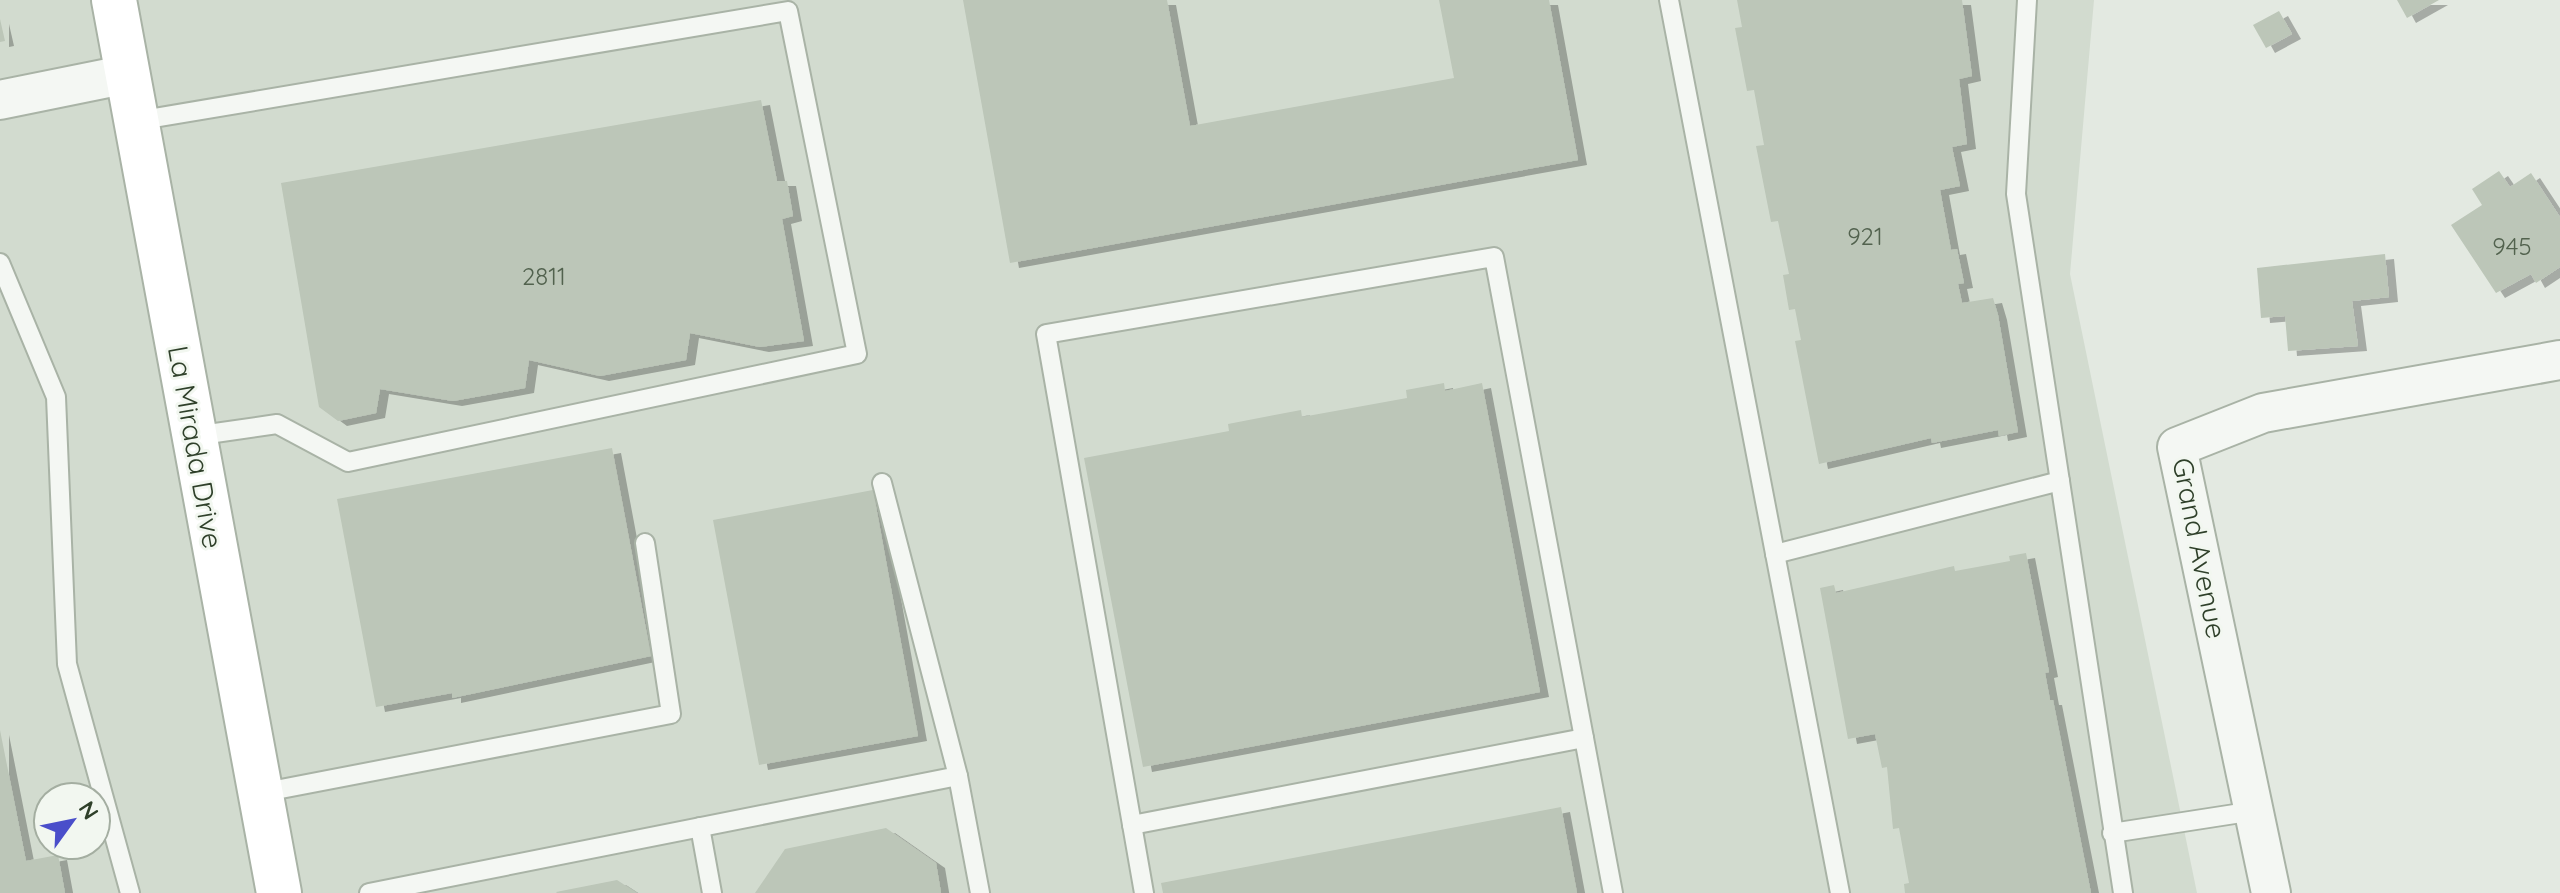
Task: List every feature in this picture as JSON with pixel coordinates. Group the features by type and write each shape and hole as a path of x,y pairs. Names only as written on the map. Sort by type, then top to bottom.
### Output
{"main road":[{"name":"La Mirada Drive","path":"114,0 279,893"}],"street":[{"path":"0,100 128,74"},
{"name":"Grand Avenue","path":"2271,893 2177,447 2263,413 2560,360"}],"lane":[{"path":"1669,0 1840,893"},
{"path":"2027,0 2016,194 2123,893"},
{"path":"136,121 788,11 857,354 348,462 277,424 194,436"},
{"path":"1144,893 1046,334 1494,257 1613,893"},
{"path":"0,263 56,397 67,664 130,893"},
{"path":"1775,554 2060,481"},
{"path":"882,483 958,776 980,893"},
{"path":"260,793 671,714 645,543"},
{"path":"1132,825 1584,738"},
{"path":"369,893 415,888 958,776"},
{"path":"2112,833 2254,811"},
{"path":"700,827 712,893"}],"shaded area":[{"path":"0,0 2094,0 2070,274 2197,893 0,893"}],"building":[{"path":"963,0 1167,0 1190,126 1454,78 1439,0 1549,0 1578,160 1010,263"},
{"path":"1737,0 1962,0 1972,76 1959,79 1967,144 1952,147 1960,186 1940,190 1951,250 1957,249 1964,283 1958,284 1962,303 1993,298 2018,432 1999,436 1998,430 1932,443 1931,438 1819,464 1795,341 1801,340 1795,309 1789,310 1783,275 1789,274 1778,221 1771,222 1756,146 1764,145 1754,90 1747,91 1735,28 1742,27"},
{"path":"2397,0 2439,0 2407,18"},
{"path":"2279,11 2292,34 2266,48 2253,25"},
{"path":"0,19 5,41 0,42"},
{"path":"761,100 777,181 787,181 793,216 782,219 804,341 760,347 690,333 686,360 600,376 529,360 525,388 453,401 380,389 376,413 338,421 319,407 281,183"},
{"path":"2499,171 2510,187 2531,173 2560,217 2560,267 2536,283 2531,274 2496,293 2451,225 2482,205 2472,189"},
{"path":"2385,254 2389,297 2352,301 2358,346 2288,351 2285,316 2261,318 2257,268"},
{"path":"1444,383 1445,391 1482,383 1540,692 1143,767 1084,458 1229,431 1228,424 1301,410 1302,417 1407,398 1406,390"},
{"path":"612,448 651,656 452,698 452,693 376,707 337,499"},
{"path":"873,490 918,736 759,765 713,520"},
{"path":"2026,553 2049,672 2045,673 2050,700 2053,700 2091,893 1905,893 1904,884 1909,883 1899,828 1893,829 1887,767 1882,768 1875,734 1848,739 1820,588 1834,585 1836,593 1954,566 1955,571 2010,561 2009,556"},
{"path":"0,730 26,861 59,861 65,893 0,893"},
{"path":"1561,807 1577,893 1163,893 1161,883"},
{"path":"886,828 936,863 941,893 755,893 785,849"},
{"path":"617,880 637,893 556,892"}]}
